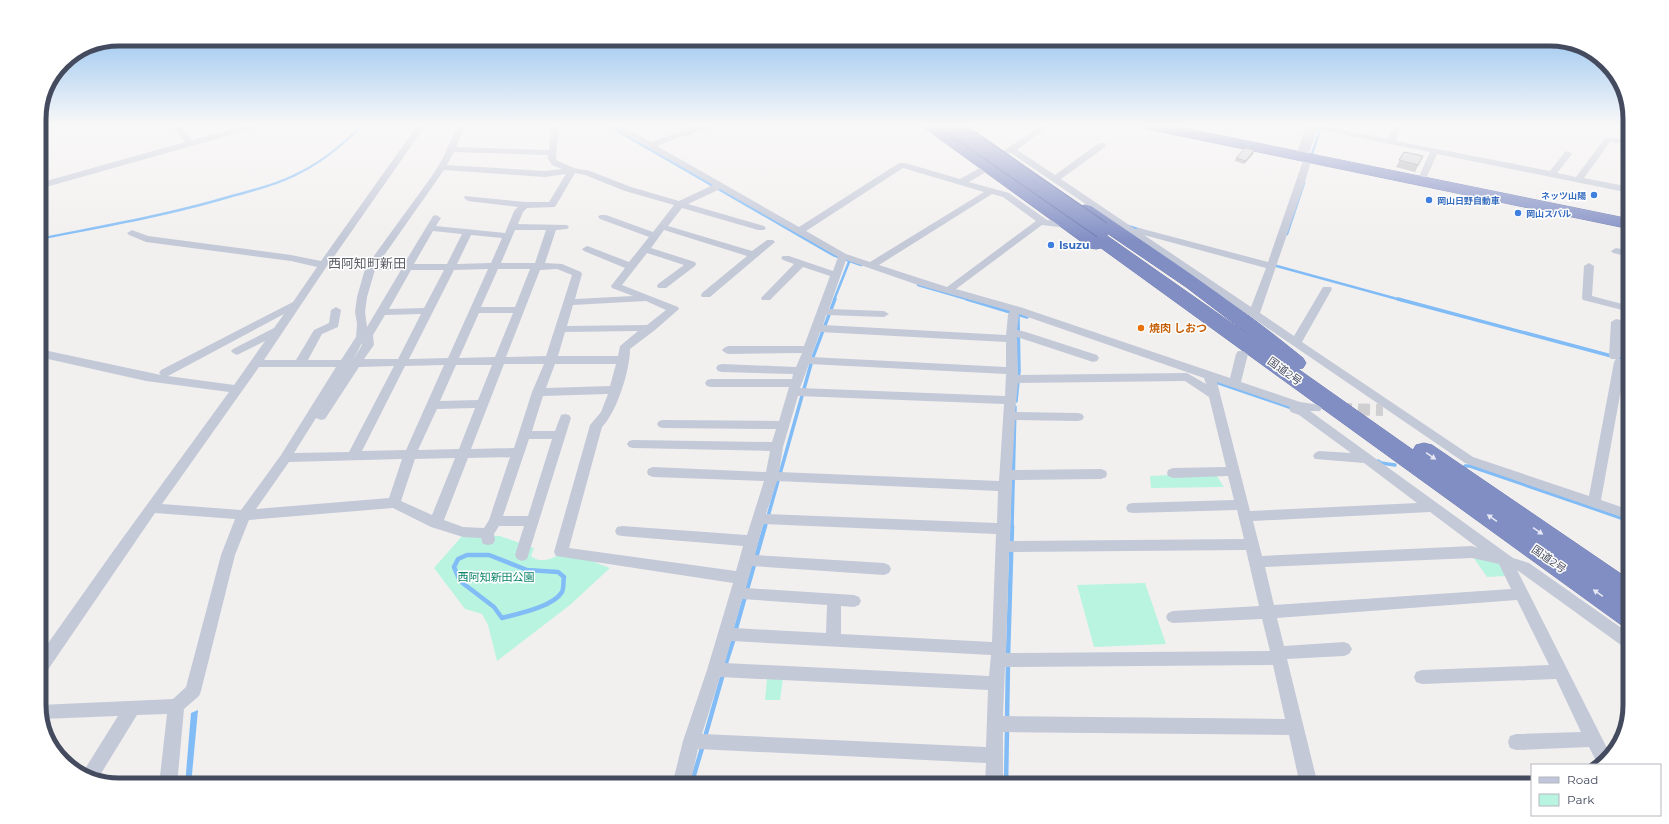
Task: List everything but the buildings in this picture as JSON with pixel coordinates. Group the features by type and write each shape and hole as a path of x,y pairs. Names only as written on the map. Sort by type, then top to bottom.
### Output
{"highway":[{"name":"国道2号","path":"1003,164 1106,227 1312,398 1623,611"},
{"path":"1009,164 1145,278 1312,398"},
{"path":"1011,164 1178,273 1260,332 1296,353"},
{"name":"国道2号","path":"1011,164 1296,353 1623,589"},
{"path":"1341,164 1623,223"}],"street":[{"path":"46,184 114,164"},
{"path":"46,658 82,604 153,508 393,164"},
{"path":"559,164 572,170 587,173 628,189 761,228"},
{"path":"681,164 718,187 799,231 841,263"},
{"path":"963,181 989,164"},
{"path":"1019,164 1056,179 1106,227 1134,230 1272,265"},
{"path":"1056,179 1076,164"},
{"path":"1252,313 1254,312 1272,265 1303,164"},
{"path":"1420,181 1428,164"},
{"path":"1505,164 1623,188"},
{"path":"1552,174 1560,164"},
{"path":"1579,179 1590,164"},
{"path":"799,231 902,165 963,181 1006,195 1041,221 1045,223 1059,224"},
{"path":"46,712 176,706 193,691 228,555 244,514 289,458 350,362 361,337 361,304 371,267 442,167 545,174 572,170"},
{"path":"468,198 525,205 552,205 572,170"},
{"path":"718,187 680,204 656,236 630,266 616,286 674,309 624,348 625,352 623,360 608,411 596,426 562,552 741,578"},
{"path":"871,266 991,191"},
{"path":"394,503 410,455 451,361 495,267 519,211 525,205"},
{"path":"603,217 656,236"},
{"path":"350,362 368,346 368,334 436,218"},
{"path":"949,290 1041,221"},
{"path":"512,227 564,227"},
{"path":"436,523 552,227"},
{"path":"663,227 754,255"},
{"path":"429,228 508,236"},
{"path":"1132,230 1252,313 1296,353 1469,460 1623,513"},
{"path":"353,457 468,232"},
{"path":"132,233 146,239 371,267 558,266 577,274 551,360 538,392 488,538 436,523 394,503 244,514 153,508"},
{"path":"706,295 770,242"},
{"path":"587,249 630,266"},
{"path":"645,249 691,264 662,286"},
{"path":"1616,251 1623,252"},
{"path":"786,258 801,263 841,263 871,266 1015,312 1211,382"},
{"path":"766,298 801,263"},
{"path":"683,778 692,741 716,670 758,519 779,476 777,447 803,373 821,329 841,263"},
{"path":"1589,266 1587,298 1623,307"},
{"path":"1296,353 1328,289"},
{"path":"569,302 646,299"},
{"path":"165,373 297,303"},
{"path":"300,364 318,332 334,325 336,310"},
{"path":"475,310 519,310"},
{"path":"382,312 428,311"},
{"path":"826,312 884,314"},
{"path":"994,778 994,755 1003,724 996,683 1003,657 1008,547 1003,529 1009,478 1013,416 1010,400 1015,377 1015,312"},
{"path":"1594,503 1618,359 1616,322 1623,324"},
{"path":"561,329 650,328"},
{"path":"821,329 1015,335 1093,358"},
{"path":"237,351 278,330"},
{"path":"728,350 803,373 1010,400"},
{"path":"1235,383 1242,354"},
{"path":"46,355 146,377 237,389"},
{"path":"256,362 300,364 350,362 623,360"},
{"path":"722,368 803,373 1015,377 1187,377 1211,382 1235,383 1303,412 1508,562 1524,567 1623,639"},
{"path":"711,383 803,373"},
{"path":"1211,382 1244,511 1307,778"},
{"path":"538,392 614,390"},
{"path":"1280,401 1299,406 1312,398"},
{"path":"432,406 482,404"},
{"path":"1013,416 1078,417"},
{"path":"522,555 564,418"},
{"path":"663,424 784,425"},
{"path":"524,435 559,435"},
{"path":"633,444 777,447"},
{"path":"289,458 518,452"},
{"path":"1319,456 1368,459"},
{"path":"1173,473 1234,471"},
{"path":"653,472 779,476 1009,478 1101,474"},
{"path":"1133,508 1244,511 1433,507"},
{"path":"758,519 1003,529"},
{"path":"495,521 532,521"},
{"path":"622,532 751,542"},
{"path":"1008,547 1252,544"},
{"path":"1256,562 1472,552 1504,559"},
{"path":"1504,559 1602,757"},
{"path":"746,560 884,569"},
{"path":"738,593 854,601"},
{"path":"1172,617 1268,612 1521,594"},
{"path":"833,639 834,600"},
{"path":"725,634 833,639 1003,657 1278,655 1344,649"},
{"path":"716,670 996,683"},
{"path":"1422,677 1560,672"},
{"path":"169,778 176,706"},
{"path":"92,773 132,708"},
{"path":"1003,724 1295,727"},
{"path":"1516,742 1594,739"},
{"path":"692,741 994,755"}],"green space":[{"path":"1215,473 1224,487 1151,488 1150,476"},
{"name":"西阿知新田公園","path":"462,536 500,536 534,548 531,556 538,560 550,559 561,553 589,560 610,568 570,605 497,661 488,625 482,614 465,609 434,568"},
{"path":"1473,557 1499,563 1507,576 1487,577"},
{"path":"1145,583 1166,644 1094,647 1077,585"},
{"path":"767,678 783,679 780,700 765,700"}],"water":[{"path":"198,710 192,778 186,778 191,713"}],"waterway":[{"path":"46,238 136,220 208,203 278,182 314,164"},
{"path":"676,164 833,255 861,265"},
{"path":"1287,234 1304,183"},
{"path":"1128,226 1141,230"},
{"path":"834,300 849,262"},
{"path":"1273,265 1401,300"},
{"path":"918,285 970,300"},
{"path":"765,527 813,357 835,299"},
{"path":"967,299 1027,317"},
{"path":"1398,299 1623,359"},
{"path":"1016,401 1019,371 1018,317"},
{"path":"1213,381 1292,408"},
{"path":"1012,527 1015,407"},
{"path":"1378,461 1381,463 1395,465"},
{"path":"1465,466 1470,466 1623,519"},
{"path":"735,632 765,526"},
{"path":"1008,657 1012,526"},
{"path":"467,555 489,555 527,570 558,572 564,577 563,590 551,602 543,606 502,618 494,607 460,581 454,567 458,559 467,555"},
{"path":"725,666 734,638"},
{"path":"1007,721 1008,663"},
{"path":"705,737 723,674"},
{"path":"1006,778 1007,729"},
{"path":"693,778 703,745"}],"tunnel":[{"path":"1340,409 1383,410"}],"place":[{"name":"ネッツ山陽","path":"1594,195"},
{"name":"岡山日野自動車","path":"1429,200"},
{"name":"岡山スバル","path":"1518,213"},
{"name":"Isuzu","path":"1051,245"},
{"name":"焼肉 しおつ","path":"1141,328"}],"district":[{"name":"西阿知町新田","path":"367,263"}]}
